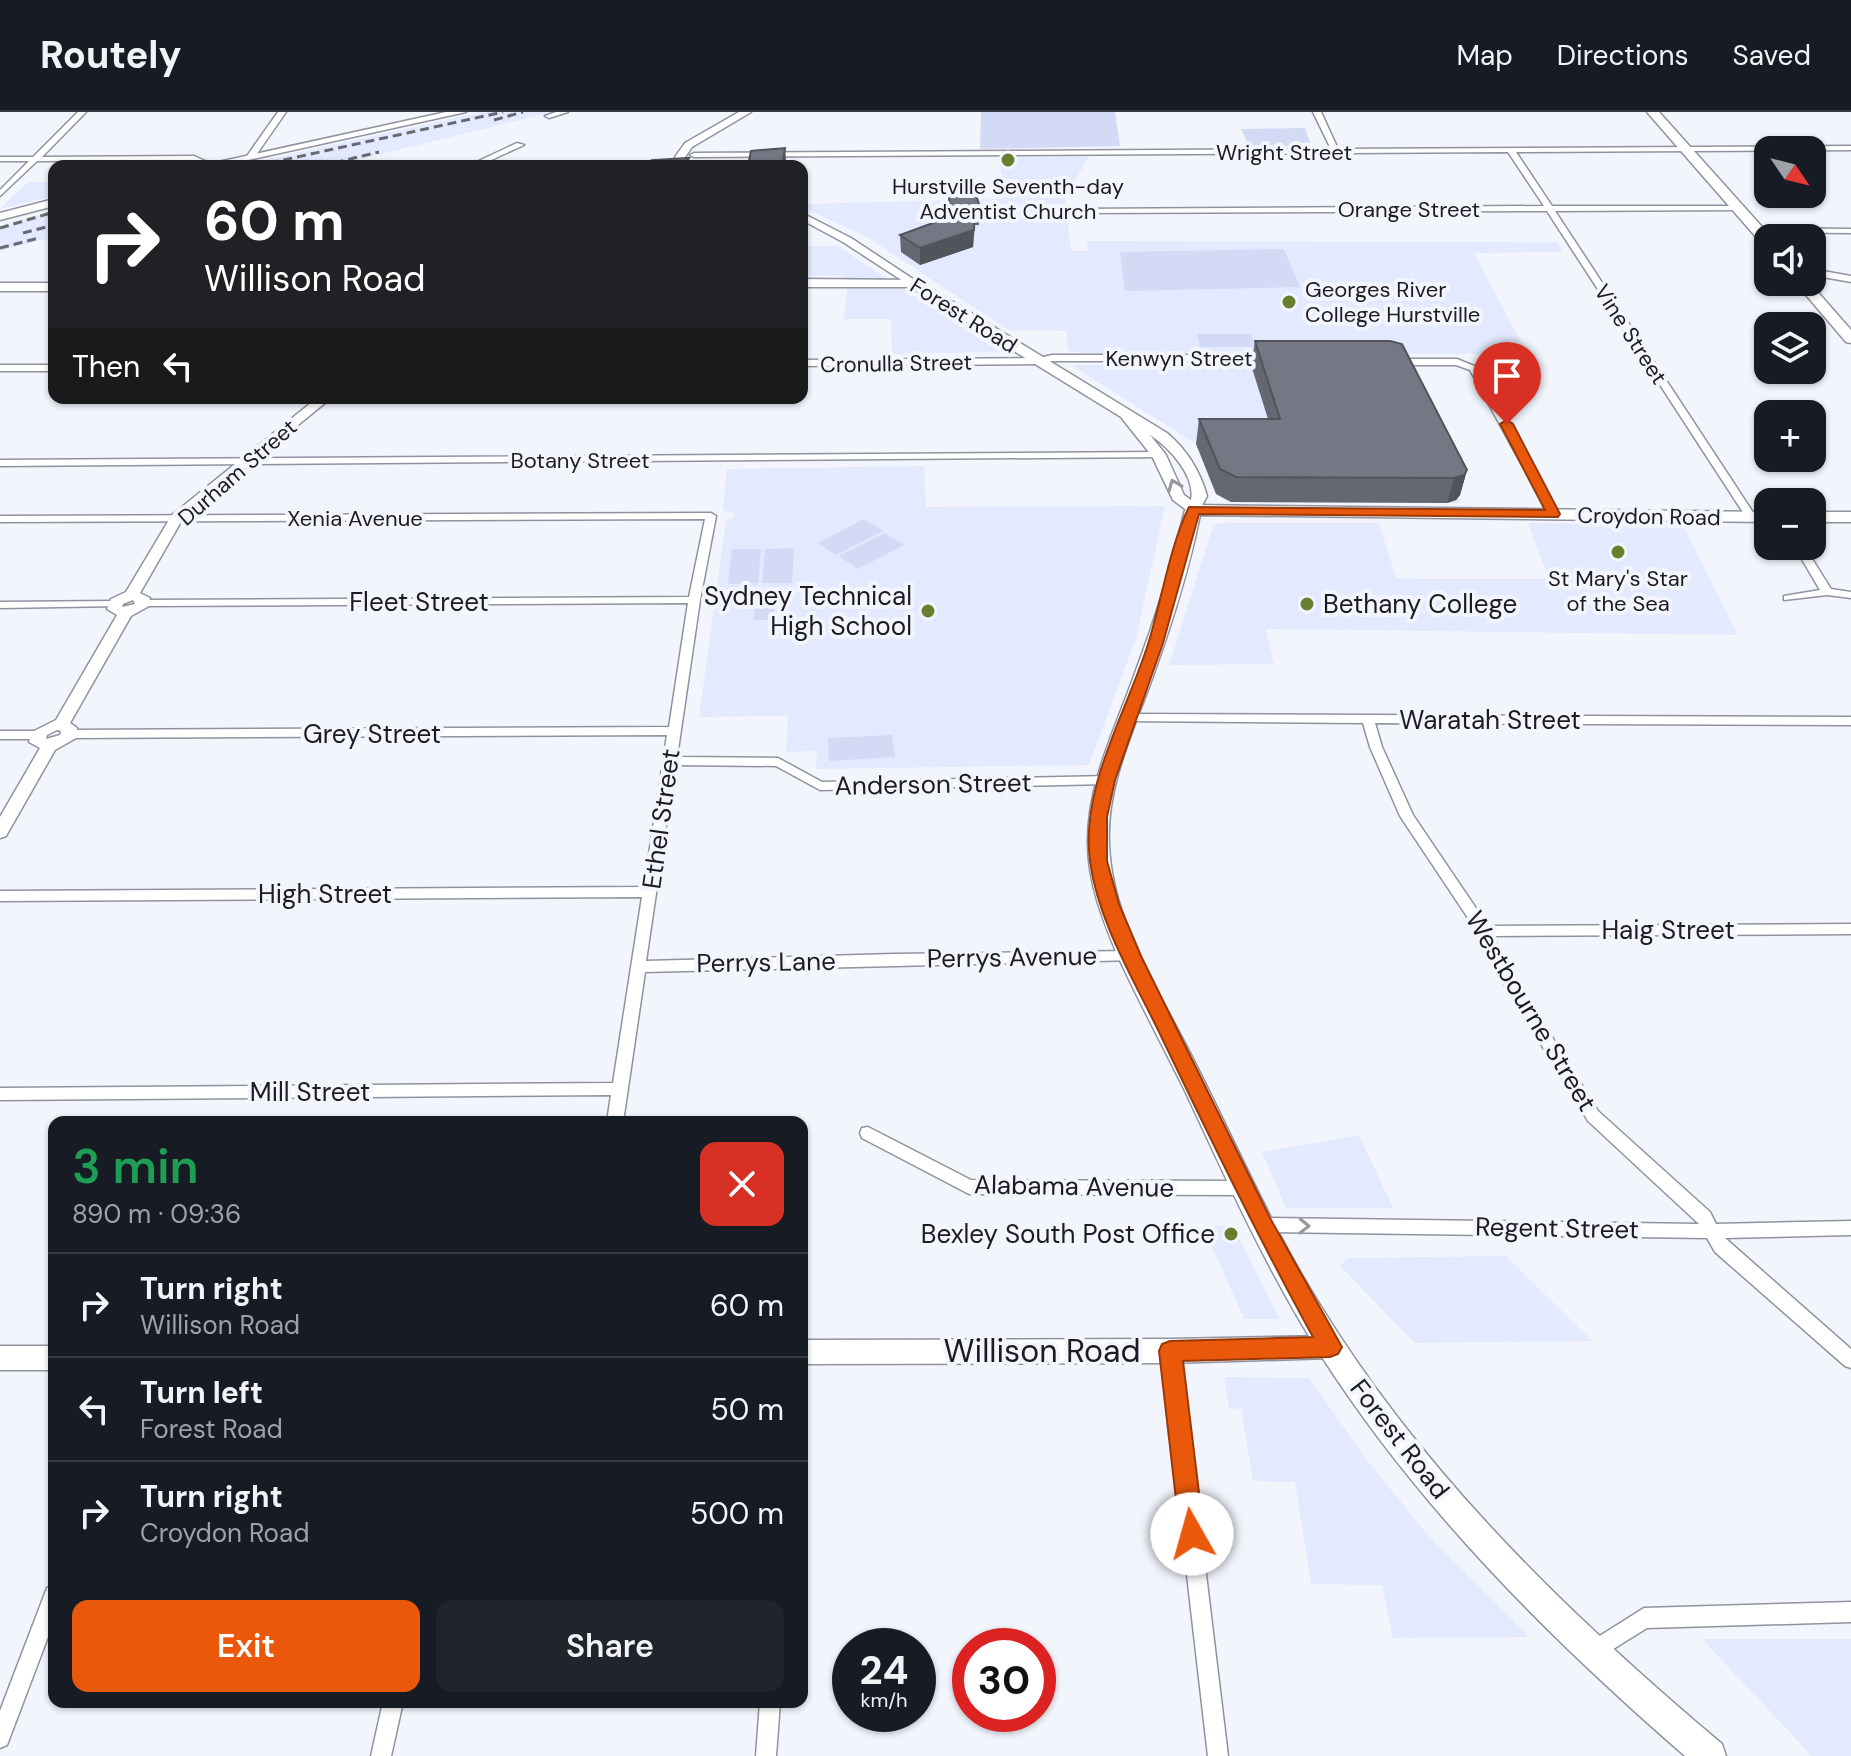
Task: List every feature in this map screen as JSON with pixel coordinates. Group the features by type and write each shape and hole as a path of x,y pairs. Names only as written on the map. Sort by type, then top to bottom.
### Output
{"main road":[{"path":"232,160 457,112"},
{"path":"1653,112 1754,225"},
{"path":"0,217 48,204"},
{"path":"808,283 913,283"},
{"name":"Forest Road","path":"913,283 1151,428 1181,454 1192,473 1200,496 1193,510 1167,609 1107,780 1099,817 1099,861 1110,904 1131,956 1262,1225 1330,1347 1464,1519 1592,1653 1710,1756"},
{"path":"0,287 48,287"},
{"path":"1814,296 1851,339"},
{"name":"Forest Road","path":"1126,414 1159,455 1170,473 1178,497 1193,510"},
{"name":"Croydon Road","path":"1193,510 1754,517"},
{"path":"1826,517 1851,517"},
{"name":"Willison Road","path":"808,1352 1170,1351 1330,1347"},
{"path":"0,1358 48,1358"}],"street":[{"path":"0,194 82,112"},
{"path":"251,156 282,112"},
{"path":"549,116 564,112"},
{"path":"686,160 701,145 748,112"},
{"path":"1317,112 1336,152"},
{"path":"486,160 520,145"},
{"name":"Wright Street","path":"690,160 718,155 1851,148"},
{"name":"Vine Street","path":"1512,152 1754,508"},
{"path":"0,159 198,160"},
{"name":"Orange Street","path":"1078,211 1740,208"},
{"name":"Forest Road","path":"808,219 913,283"},
{"path":"1826,231 1851,231"},
{"path":"1826,275 1851,279"},
{"name":"Kenwyn Street","path":"1039,361 1065,358 1277,358"},
{"name":"Cronulla Street","path":"808,363 1039,361"},
{"path":"1411,362 1457,362 1474,368 1554,514"},
{"path":"0,368 48,368"},
{"name":"Durham Street","path":"138,599 177,518 318,404"},
{"name":"Botany Street","path":"0,463 1159,455"},
{"name":"Xenia Avenue","path":"0,519 711,516"},
{"name":"Ethel Street","path":"616,1116 694,600 711,516"},
{"path":"1808,560 1827,592"},
{"path":"1788,598 1827,592 1851,595"},
{"path":"0,605 139,609 138,599"},
{"name":"Fleet Street","path":"138,599 694,600"},
{"path":"0,735 60,743 120,608"},
{"name":"Waratah Street","path":"1129,718 1851,721"},
{"name":"Westbourne Street","path":"1368,720 1376,747 1407,816 1484,931 1497,960 1593,1116 1704,1217 1721,1247 1851,1360"},
{"name":"Grey Street","path":"66,730 674,731"},
{"path":"0,832 43,741"},
{"name":"Anderson Street","path":"669,761 778,762 820,786 1107,780"},
{"name":"High Street","path":"0,896 650,892"},
{"name":"Haig Street","path":"1484,931 1851,929"},
{"name":"Perrys Avenue","path":"893,959 1131,956"},
{"name":"Perrys Lane","path":"639,967 893,959"},
{"name":"Mill Street","path":"0,1094 620,1089"},
{"name":"Alabama Avenue","path":"868,1133 969,1187 1245,1188"},
{"name":"Regent Street","path":"1262,1225 1711,1231 1851,1228"},
{"path":"1170,1351 1218,1756"},
{"path":"0,1738 48,1611"},
{"path":"1592,1653 1644,1618 1851,1612"},
{"path":"381,1756 392,1708"},
{"path":"766,1756 770,1708"}],"shaded area":[{"path":"482,112 551,112 357,160 265,160"},
{"path":"981,112 1115,112 1120,146 980,149"},
{"path":"1305,128 1311,146 1249,146 1241,129"},
{"name":"Georges River College Hurstville","path":"1089,157 1065,197 1071,251 1088,251 1087,241 1557,242 1563,252 1474,253 1527,354 1084,353 1068,351 1066,331 1008,330 867,237 808,210 808,204 1002,199 1000,158"},
{"path":"28,182 48,182 48,197 0,209"},
{"path":"48,213 48,239 0,251 0,226"},
{"path":"808,246 837,246 1000,352 892,354 891,319 844,319 847,291 844,276 808,275"},
{"path":"1284,249 1300,287 1125,291 1120,252"},
{"path":"1197,334 1251,334 1255,347 1200,347"},
{"path":"1071,365 1398,365 1461,503 1227,502 1216,494 1196,444"},
{"name":"Sydney Technical High School","path":"924,466 926,507 1165,506 1136,638 1089,765 816,769 817,751 786,752 788,716 699,717 726,520 735,517 734,513 723,510 727,469"},
{"path":"864,519 883,531 836,555 818,543"},
{"path":"1220,523 1379,523 1396,578 1421,579 1549,579 1528,523 1683,525 1738,635 1266,629 1274,664 1169,665 1213,526"},
{"path":"885,533 904,545 858,569 839,556"},
{"path":"794,548 792,583 762,583 765,549"},
{"path":"732,549 761,549 758,583 728,584"},
{"path":"758,590 778,590 773,620 753,620"},
{"path":"892,735 895,757 829,761 828,738"},
{"path":"1359,1135 1393,1208 1286,1208 1262,1152"},
{"path":"1232,1225 1280,1319 1244,1319 1203,1226"},
{"path":"1506,1256 1592,1341 1415,1343 1340,1266 1347,1258"},
{"path":"1224,1377 1309,1378 1366,1459 1426,1533 1530,1637 1393,1638 1382,1585 1311,1584 1295,1482 1253,1481 1241,1409 1229,1408"},
{"path":"1702,1639 1851,1639 1851,1756 1812,1756"}],"building":[{"path":"785,148 783,160 749,160 751,151"},
{"path":"973,184 980,208 975,208 974,230 920,248 900,235 974,208 950,209 948,185"},
{"path":"1255,341 1390,341 1402,344 1467,470 1464,475 1454,478 1236,477 1220,469 1199,419 1280,419"}],"railway":[{"path":"283,160 503,112"},
{"path":"494,120 523,112"},
{"path":"346,160 379,152"},
{"path":"0,228 48,214"},
{"path":"23,233 48,227"},
{"path":"0,248 39,238"}],"place":[{"name":"Hurstville Seventh-day Adventist Church","path":"1008,160"},
{"name":"Georges River College Hurstville","path":"1289,302"},
{"name":"St Mary's Star of the Sea","path":"1618,552"},
{"name":"Bethany College","path":"1307,604"},
{"name":"Sydney Technical High School","path":"928,611"},
{"name":"Bexley South Post Office","path":"1231,1234"}],"route":[{"path":"1192,1534 1170,1351 1330,1347 1262,1225 1131,956 1110,904 1103,882 1098,841 1099,817 1107,780 1156,643 1193,510 1554,514 1507,424"}]}
